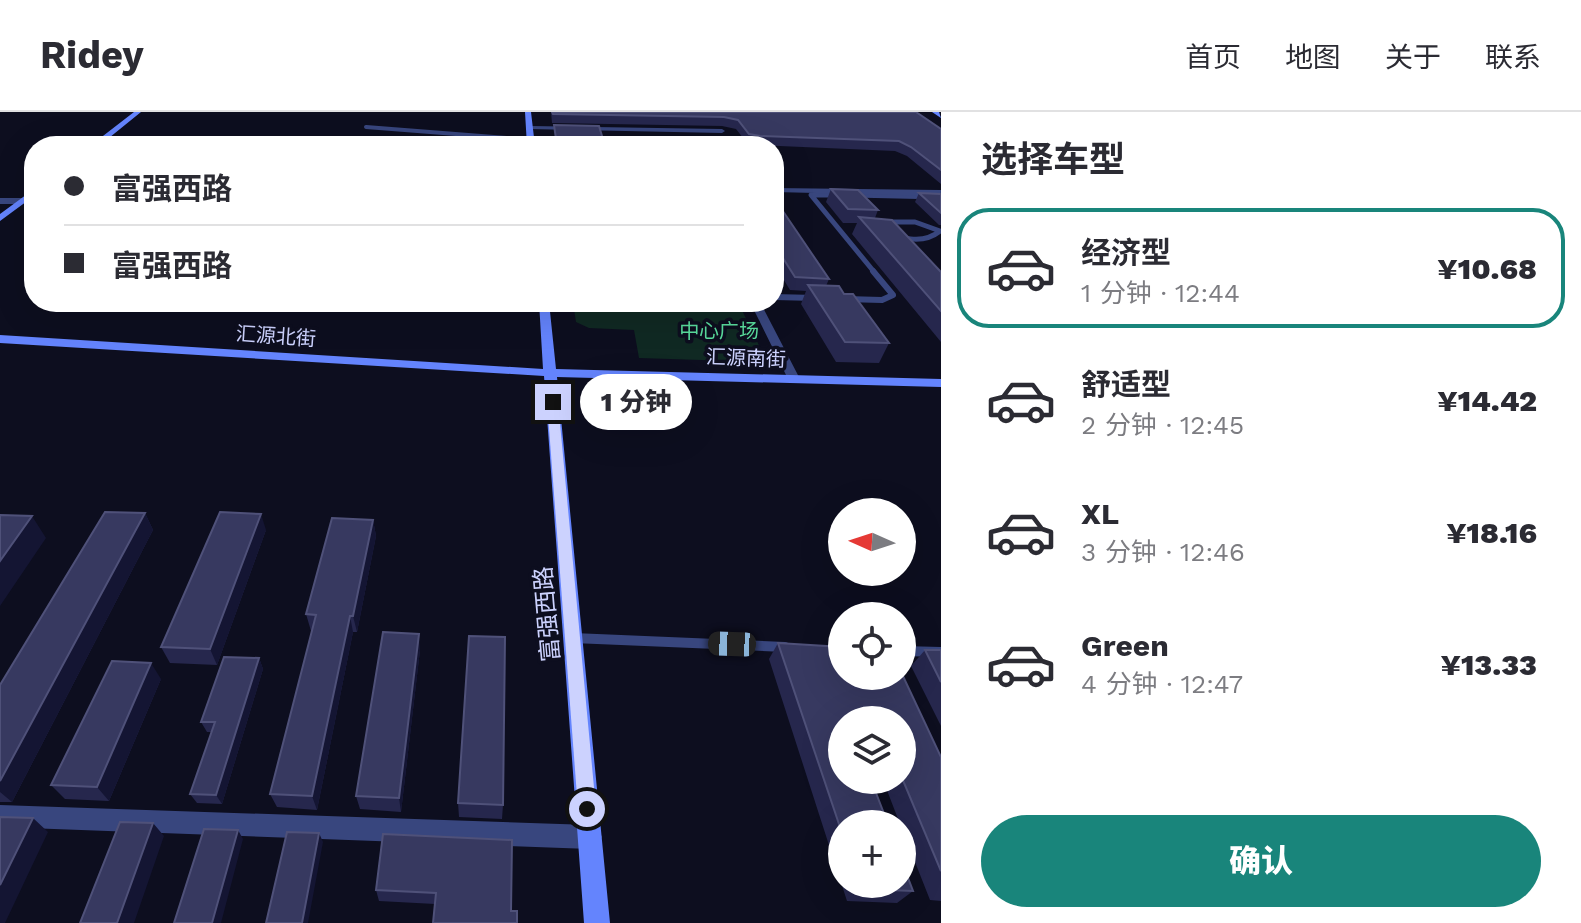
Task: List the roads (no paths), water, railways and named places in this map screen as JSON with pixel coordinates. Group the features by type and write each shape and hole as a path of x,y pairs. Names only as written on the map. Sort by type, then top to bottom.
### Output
{"street":[{"path":"107,136 138,112"},
{"path":"528,112 531,136"},
{"path":"935,112 941,116"},
{"path":"530,128 722,131"},
{"path":"784,190 941,195"},
{"path":"0,218 24,200"},
{"path":"0,201 24,202"},
{"name":"富强西路","path":"545,312 597,923"},
{"path":"760,312 794,379"},
{"name":"汇源北街","path":"0,339 550,373"},
{"name":"汇源南街","path":"550,373 941,383"},
{"path":"0,816 590,837"}],"lane":[{"path":"366,127 459,136"},
{"path":"836,299 882,300 893,295 811,195 941,195"},
{"path":"867,229 882,229 889,234 920,238 936,236 940,231 905,221 884,223 882,229"},
{"path":"839,228 853,228"},
{"path":"784,297 820,298"},
{"path":"573,638 795,647"},
{"path":"916,651 941,652"}],"park label":[{"name":"中心广场","path":"719,331"}]}
